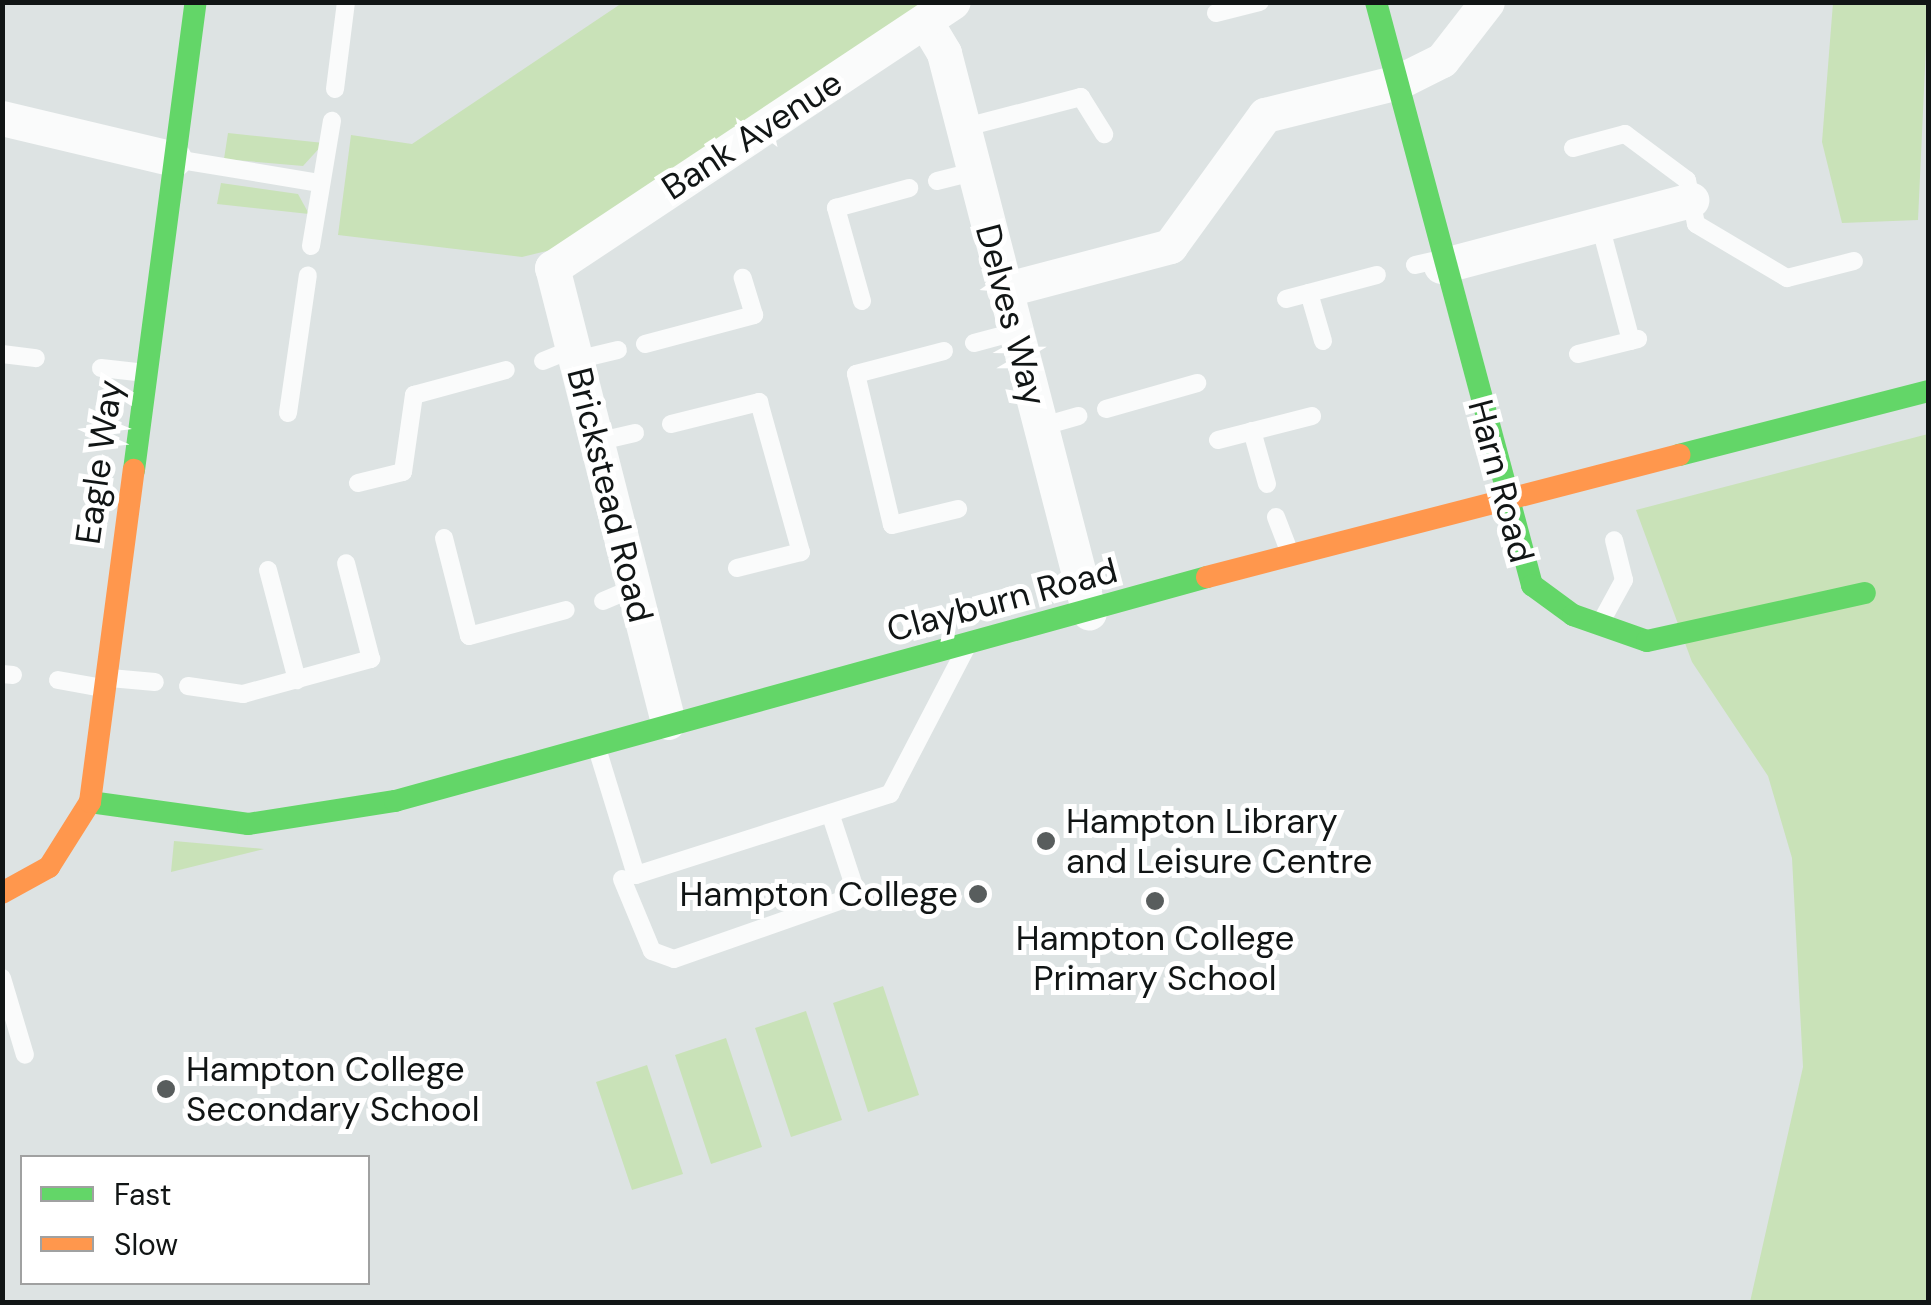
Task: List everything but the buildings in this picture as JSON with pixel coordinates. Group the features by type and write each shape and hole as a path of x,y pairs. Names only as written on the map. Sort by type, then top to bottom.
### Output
{"street":[{"name":"Eagle Way","path":"2,893 49,866 90,802 196,2"},
{"name":"Harn Road","path":"1376,2 1398,82 1432,264 1532,584 1598,627 1666,640 1865,593"},
{"path":"1004,290 1170,246 1265,116 1398,82 1442,60 1486,2"},
{"name":"Delves Way","path":"939,12 944,53 962,128 1089,613"},
{"name":"Bank Avenue","path":"552,268 939,12"},
{"path":"2,118 174,159"},
{"path":"1432,264 1691,200"},
{"name":"Brickstead Road","path":"552,268 564,356 596,442 618,594 668,722"},
{"name":"Clayburn Road","path":"90,802 194,820 288,822 1928,391"}],"lane":[{"path":"335,89 346,2"},
{"path":"1216,13 1260,2"},
{"path":"962,128 1081,98 1104,134"},
{"path":"311,246 332,121"},
{"path":"1573,148 1624,134 1686,180 1696,224 1787,278 1854,261"},
{"path":"174,159 320,183"},
{"path":"937,181 974,172"},
{"path":"862,301 836,208 909,188"},
{"path":"1578,354 1634,340 1600,225"},
{"path":"288,414 308,275"},
{"path":"1286,299 1377,275"},
{"path":"645,344 754,315 743,278"},
{"path":"1309,294 1323,340"},
{"path":"974,343 1015,332"},
{"path":"564,356 618,350"},
{"path":"944,350 856,374 892,525 958,509"},
{"path":"2,354 36,358"},
{"path":"102,368 146,373"},
{"path":"358,483 403,472 414,396 506,370"},
{"path":"1106,408 1197,383"},
{"path":"671,424 759,402 801,552 737,568"},
{"path":"1040,427 1078,416"},
{"path":"1218,440 1312,416"},
{"path":"1252,431 1267,484"},
{"path":"596,442 635,433"},
{"path":"1276,517 1292,560"},
{"path":"444,538 469,636 566,610"},
{"path":"1598,627 1624,580 1614,540"},
{"path":"188,686 243,694 371,660 346,563"},
{"path":"268,570 297,680"},
{"path":"595,742 636,874 890,794 967,646"},
{"path":"58,680 155,682"},
{"path":"622,879 652,951 674,958 858,895 830,813"},
{"path":"2,978 25,1055"}],"green space":[{"path":"622,3 929,3 563,247 522,257 338,235 351,135 412,144"},
{"path":"1833,3 1928,3 1918,220 1842,223 1822,142"},
{"path":"228,133 324,143 303,166 224,159"},
{"path":"221,183 298,194 309,214 217,204"},
{"path":"1928,434 1928,1302 1750,1302 1803,1067 1792,858 1768,776 1692,662 1636,510"},
{"path":"174,841 264,849 171,872"},
{"path":"883,986 919,1095 868,1112 833,1003"},
{"path":"806,1011 842,1120 791,1137 755,1028"},
{"path":"726,1038 762,1147 711,1164 675,1055"},
{"path":"647,1065 683,1174 632,1190 596,1082"}],"traffic: fast":[{"path":"134,470 196,2"},
{"path":"1376,2 1532,585 1573,615 1647,641 1865,593"},
{"path":"1679,455 1928,391"},
{"path":"90,802 248,824 395,801 1207,577"}],"traffic: slow":[{"path":"1207,577 1679,455"},
{"path":"2,893 49,867 90,802 134,470"}],"place":[{"name":"Hampton Library and Leisure Centre","path":"1046,841"},
{"name":"Hampton College","path":"978,894"},
{"name":"Hampton College Primary School","path":"1155,901"},
{"name":"Hampton College Secondary School","path":"166,1089"}]}
